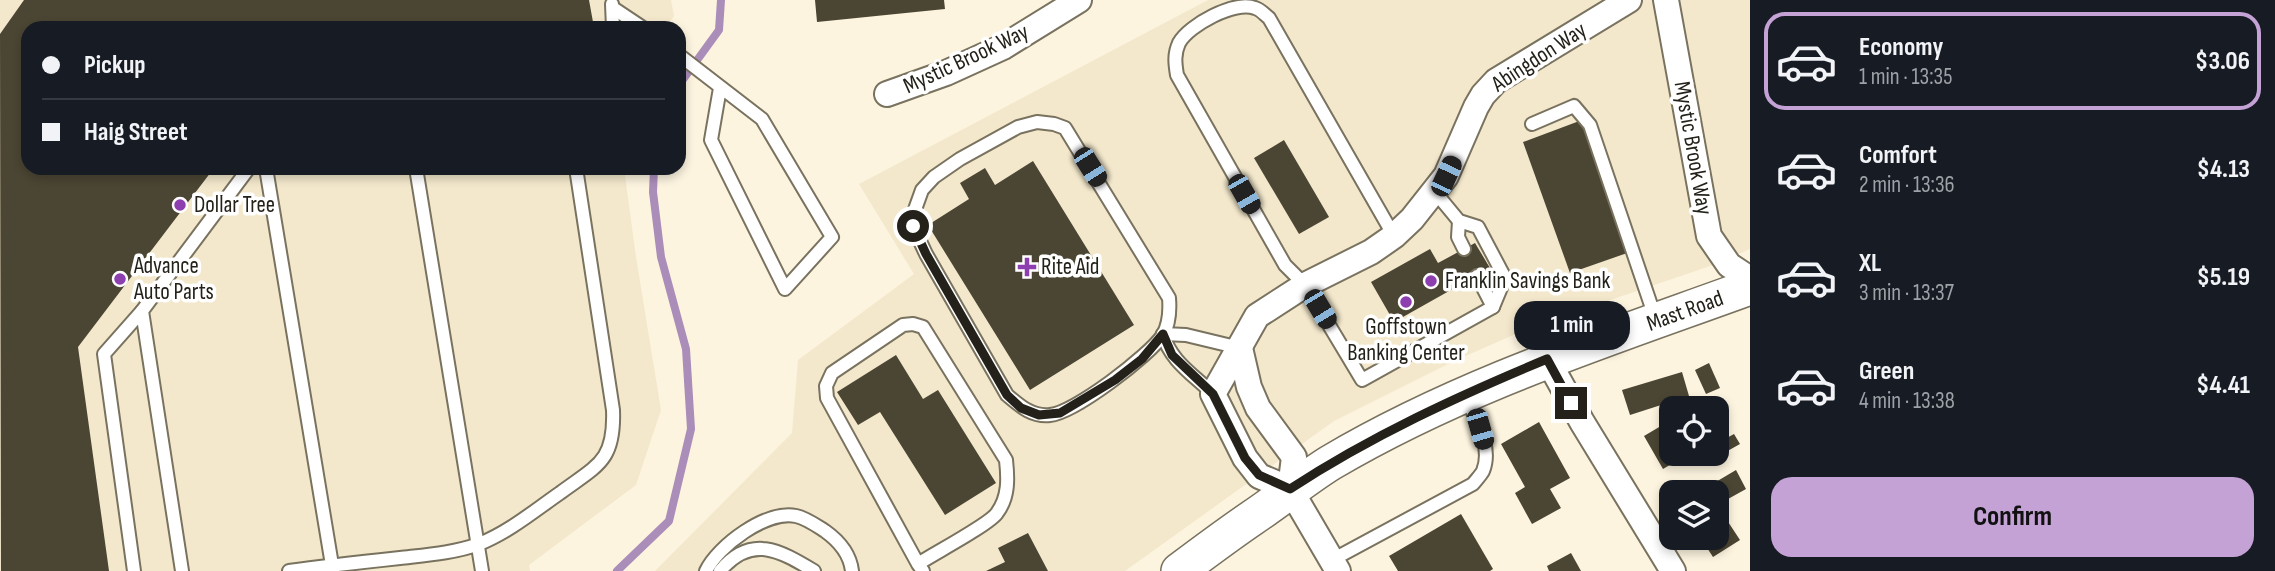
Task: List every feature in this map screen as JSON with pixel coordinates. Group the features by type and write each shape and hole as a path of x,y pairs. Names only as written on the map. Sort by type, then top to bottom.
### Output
{"main road":[{"name":"Mast Road","path":"1179,571 1290,489 1330,463 1396,427 1547,359 1750,287"}],"street":[{"name":"Mystic Brook Way","path":"887,94 946,73 1003,47 1079,0"},
{"name":"Abingdon Way","path":"1213,394 1257,316 1306,285 1371,252 1394,236 1434,192 1446,176 1476,107 1496,81 1629,0"},
{"name":"Mystic Brook Way","path":"1666,0 1709,236 1729,265 1750,279"},
{"path":"1240,348 1249,387 1258,408 1294,457 1290,489"},
{"path":"1547,359 1582,422 1673,571"},
{"path":"1213,394 1245,458 1259,475 1290,489 1335,566"}],"lane":[{"path":"612,4 634,21"},
{"path":"1394,236 1269,18 1255,8 1236,6 1213,16 1185,34 1174,59 1177,75 1285,265 1306,285 1362,380 1493,307 1505,278 1478,228 1459,221 1434,192"},
{"path":"686,61 762,119 832,237 785,289 711,140 720,88"},
{"path":"1532,124 1574,106 1590,125 1656,321"},
{"path":"1163,334 1142,359 1115,380 1060,413 1039,415 1021,408 1007,395 926,254 913,226 913,215 922,190 934,177 960,159 1018,127 1046,122 1065,128 1169,298 1170,308 1163,334 1172,355 1213,394"},
{"path":"134,571 104,354 142,311 244,175"},
{"path":"267,175 333,568"},
{"path":"417,175 482,571"},
{"path":"289,571 440,554 477,544 506,531 594,468 609,452 614,433 613,410 577,175"},
{"path":"1459,221 1458,237 1464,249"},
{"path":"1477,276 1493,307"},
{"path":"142,311 182,571"},
{"path":"913,324 923,327 1006,460 1009,481 996,515 920,567 827,398 826,386 832,373 903,325 913,324"},
{"path":"1163,334 1186,335 1240,348"},
{"path":"1335,566 1473,484 1483,471 1486,452 1480,429 1465,394"},
{"path":"706,571 716,555 749,530 765,521 795,516 832,536 843,548 852,571"},
{"path":"720,571 741,552 755,548 769,549 814,571"}],"shaded area":[{"path":"0,0 671,0 674,16 670,21 21,21 21,175 625,175 661,410 636,485 529,565 530,571 0,571"},
{"path":"1208,0 1750,0 1750,249 1716,264 1534,326 1454,361 1334,421 1125,571 655,571 792,433 798,360 914,274 859,184"}],"building":[{"path":"24,0 589,0 593,21 21,21 21,175 209,175 78,347 109,571 1,571 0,34"},
{"path":"815,0 944,0 945,9 817,22"},
{"path":"1582,120 1630,252 1570,273 1523,142"},
{"path":"1284,140 1329,217 1299,234 1254,158"},
{"path":"1033,161 1134,325 1030,390 928,225 969,199 960,183 985,168 995,185"},
{"name":"Goffstown Banking Center","path":"1475,243 1490,268 1394,322 1371,282 1430,249 1438,263"},
{"path":"896,355 923,399 938,390 996,483 945,515 880,412 858,425 837,392"},
{"path":"1709,363 1720,388 1706,394 1695,370"},
{"path":"1682,372 1689,396 1659,396 1659,406 1630,415 1622,390"},
{"path":"1539,422 1570,478 1550,489 1561,508 1532,524 1515,493 1525,487 1501,444"},
{"path":"1659,427 1659,462 1644,436"},
{"path":"1734,434 1740,444 1729,450 1729,437"},
{"path":"1736,470 1746,489 1729,498 1729,480 1719,480"},
{"path":"1461,514 1493,569 1398,571 1389,556"},
{"path":"1729,523 1740,540 1729,547"},
{"path":"1028,533 1048,571 986,571 1005,562 998,548"},
{"path":"1708,550 1724,550 1713,557"},
{"path":"1571,553 1581,571 1549,571 1547,566"}],"waterway":[{"path":"686,75 719,30 721,0"},
{"path":"617,571 669,521 691,429 686,349 661,257 653,192 654,175"}],"place":[{"name":"Dollar Tree","path":"180,205"},
{"name":"Rite Aid","path":"1027,267"},
{"name":"Advance Auto Parts","path":"120,279"},
{"name":"Franklin Savings Bank","path":"1431,281"},
{"name":"Goffstown Banking Center","path":"1406,302"}],"route":[{"path":"913,226 926,254 1007,395 1021,408 1039,415 1060,413 1115,380 1142,359 1163,334 1172,355 1213,394 1245,458 1259,475 1290,489 1330,463 1407,421 1547,359 1571,403"}]}
